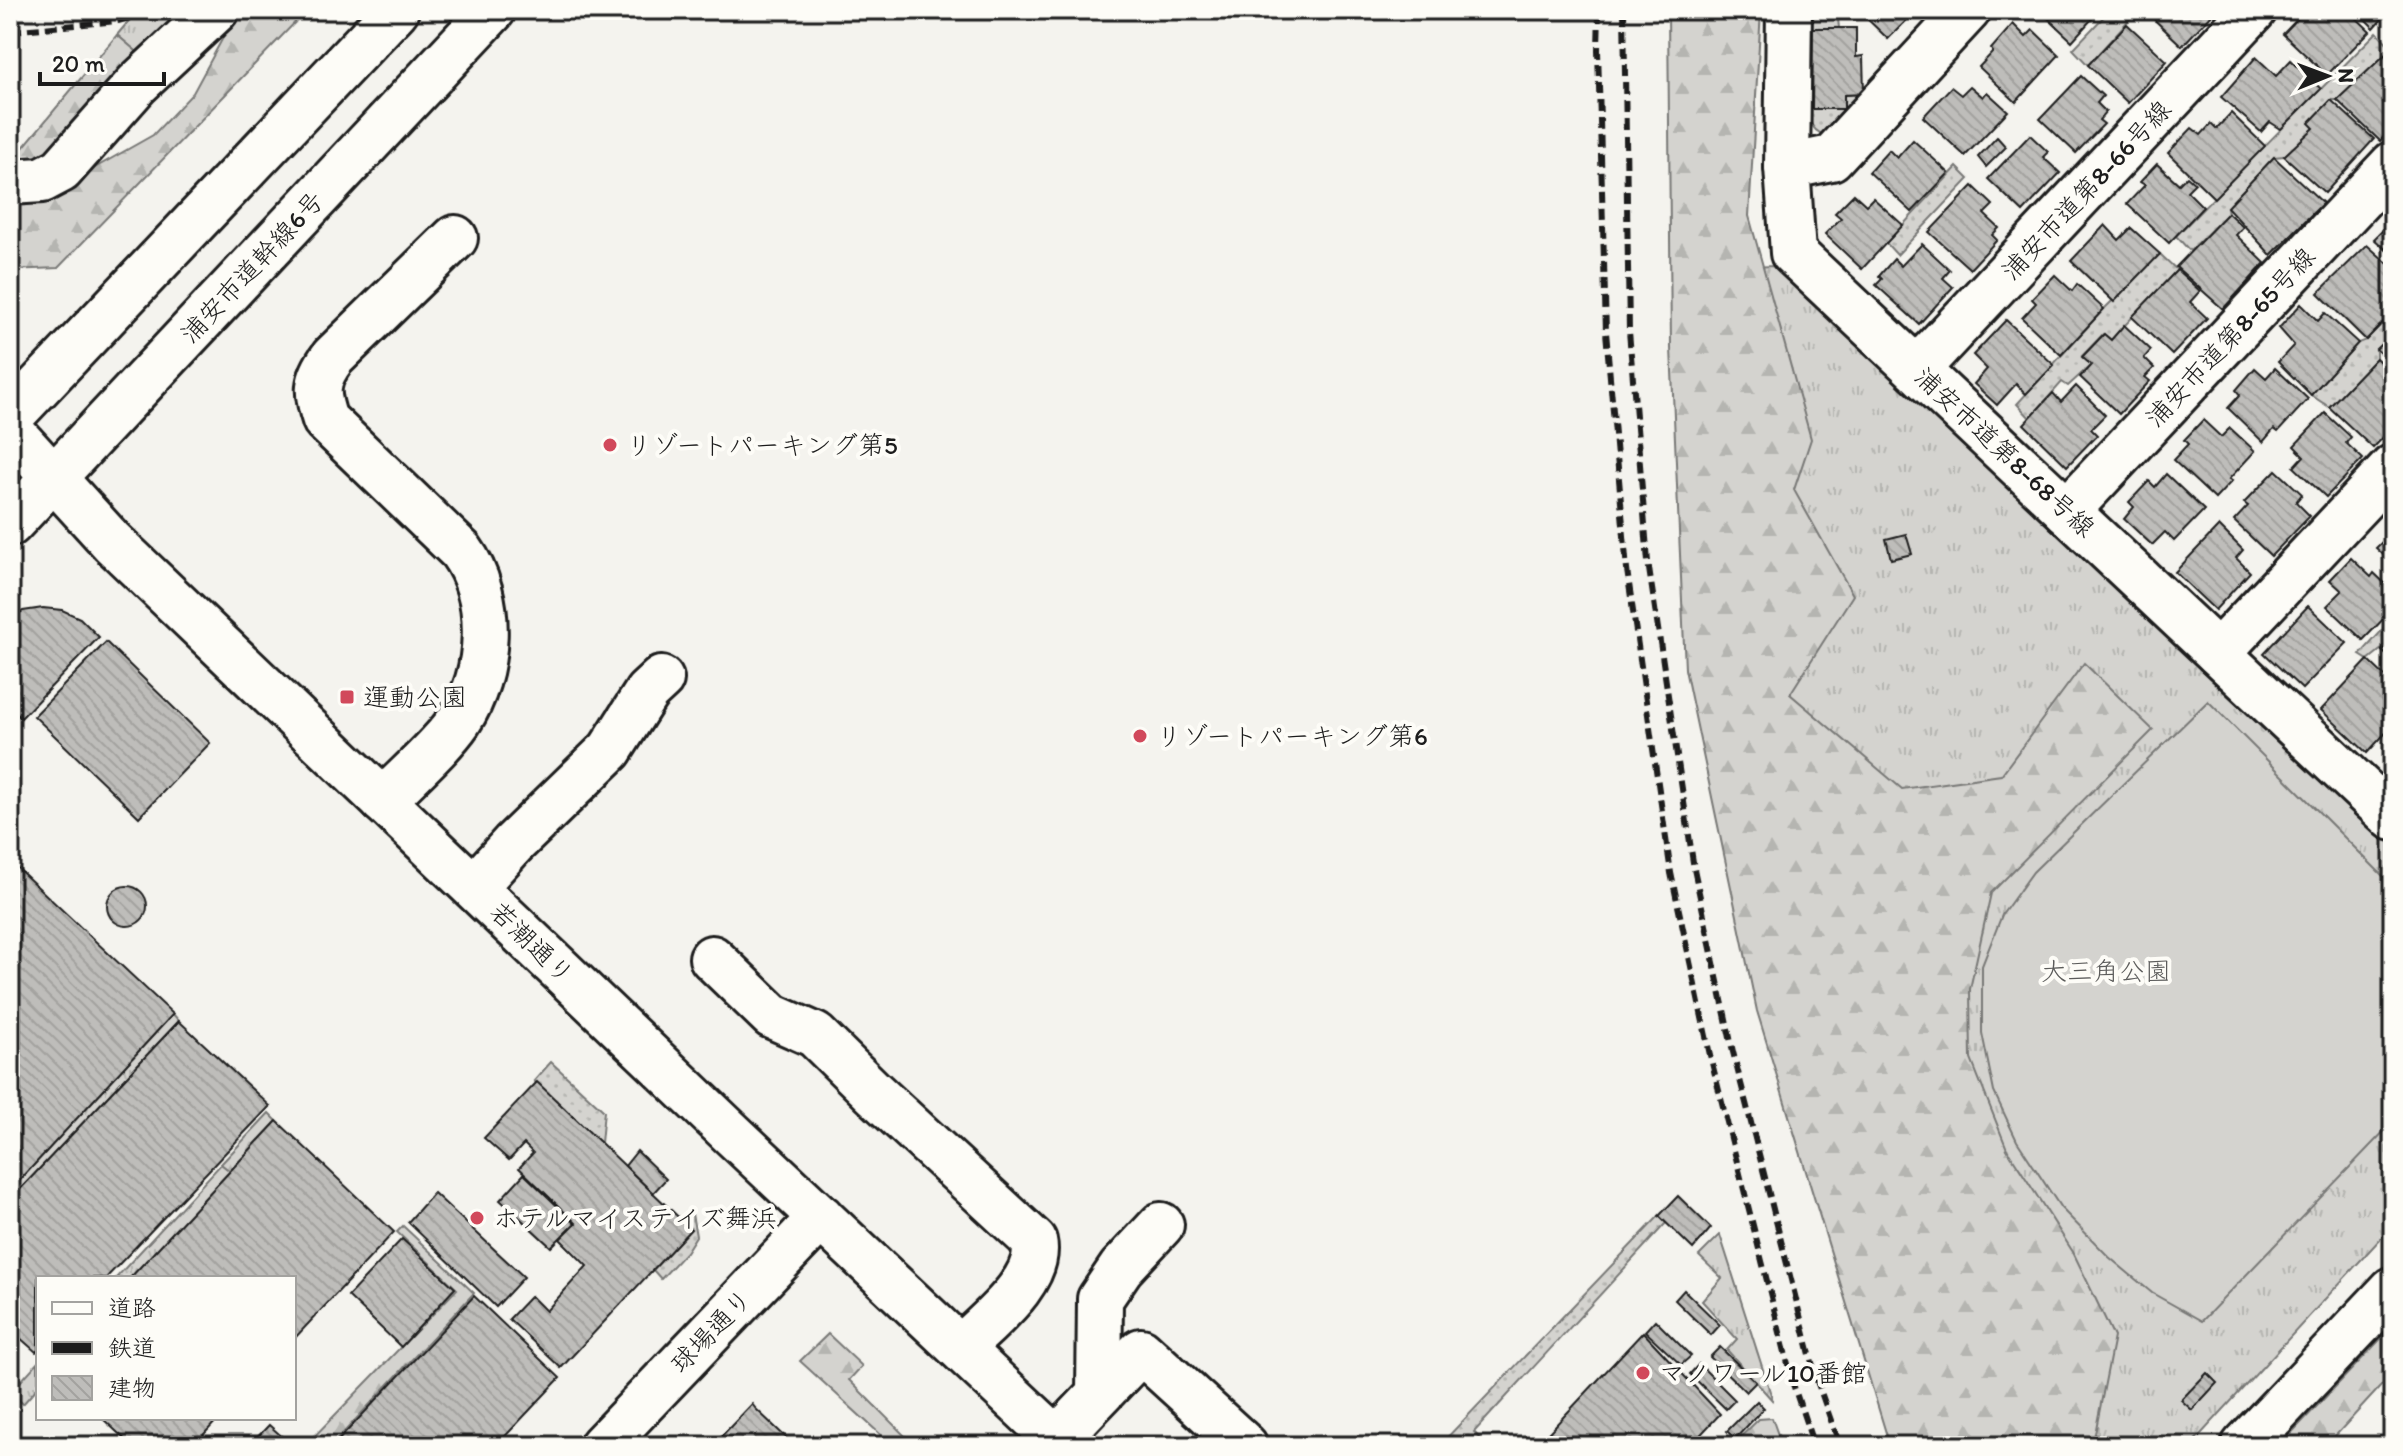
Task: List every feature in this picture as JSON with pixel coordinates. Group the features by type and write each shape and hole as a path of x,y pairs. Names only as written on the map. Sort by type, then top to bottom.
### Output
{"street":[{"path":"10,417 396,10"},
{"name":"浦安市道幹線6号","path":"10,524 493,10"},
{"name":"浦安市道第8-68号線","path":"1789,10 1787,167 1793,253 2218,653 2386,799"},
{"path":"1787,167 1831,158 1968,10"},
{"name":"浦安市道第8-66号線","path":"1917,369 2254,10"},
{"path":"10,182 42,180 61,170 137,84 210,17"},
{"name":"浦安市道第8-65号線","path":"2067,511 2393,164"},
{"path":"383,801 458,723 470,703 483,653 484,621 474,569 461,551 325,420 317,396 321,372 372,319 443,227"},
{"name":"若潮通り","path":"10,430 112,542 1060,1442"},
{"path":"2218,653 2393,467"},
{"path":"474,887 513,844 610,750 642,729 668,688"},
{"path":"720,948 772,1016 815,1035 1034,1241 1037,1251 1034,1266 1024,1283 961,1348"},
{"name":"球場通り","path":"602,1446 821,1217"},
{"path":"1099,1394 1100,1299 1121,1268 1161,1225"},
{"path":"2244,1446 2393,1289"},
{"path":"1060,1442 1099,1394 1141,1351 1245,1446"}],"green space":[{"path":"138,10 189,10 142,56 117,35"},
{"path":"238,10 307,10 58,268 10,270 10,203 36,201 153,135 193,93"},
{"path":"1668,10 1761,10 1749,216 1811,439 1794,490 1853,595 1790,694 1902,789 2001,775 2084,663 2153,730 1991,893 1970,989 1971,1059 2007,1149 2073,1252 2114,1337 2095,1434 2107,1446 1890,1446 1757,1011 1685,669 1671,348"},
{"path":"1806,10 1837,10 1839,28 1813,52 1804,47"},
{"path":"2110,10 2138,10 2088,65 2073,49"},
{"path":"2377,32 2392,48 2337,100 2331,100 2310,122 2314,128 2284,156 2274,157 2227,207 2228,213 2190,251 2176,236"},
{"path":"117,35 142,56 60,152 31,166 16,156"},
{"path":"1813,84 1813,109 1844,109 1844,95 1864,94 1825,135 1814,128 1809,116 1808,88"},
{"path":"1957,167 1969,179 1897,255 1886,243"},
{"path":"2160,254 2177,270 2111,340 2103,334 2082,356 2091,365 2068,386 2062,382 2030,418 2017,404 2104,309"},
{"name":"大三角公園","path":"1776,266 2393,845 2393,1225 2190,1446 1939,1446 1883,1290 1717,268"},
{"path":"2393,312 2393,333 2376,349 2376,358 2329,407 2311,395 2358,343 2366,340"},
{"path":"2393,618 2393,640 2368,660 2360,655"},
{"path":"2208,701 2393,886 2393,1122 2202,1321 2152,1293 2109,1257 2061,1208 2017,1141 1994,1092 1982,1033 1982,966 2002,915 2033,872"},
{"path":"173,1014 179,1021 10,1200 10,1191"},
{"path":"551,1062 604,1111 601,1143 534,1081"},
{"path":"269,1113 277,1121 230,1171 221,1164"},
{"path":"221,1164 230,1171 132,1276 118,1276"},
{"path":"692,1214 696,1236 661,1279 653,1270 691,1229 681,1219"},
{"path":"1659,1216 1666,1223 1474,1432 1481,1440 1475,1446 1439,1446"},
{"path":"403,1226 474,1293 331,1446 305,1446 457,1289 397,1232"},
{"path":"1720,1235 1773,1401 1727,1350 1737,1339 1702,1301 1722,1278 1699,1256"},
{"path":"2393,1326 2393,1373 2326,1446 2279,1446"},
{"path":"828,1334 862,1366 849,1380 906,1437 899,1446 873,1446 881,1435 800,1361"},
{"path":"36,1364 36,1389 23,1404 11,1392"},
{"path":"1772,1418 1782,1446 1731,1446 1759,1419"}],"building":[{"path":"1858,10 1917,10 1888,39"},
{"path":"2039,10 2100,10 2072,41"},
{"path":"2144,10 2216,10 2182,46"},
{"path":"2306,10 2332,10 2335,13 2337,10 2348,10 2370,31 2327,75 2283,34"},
{"path":"2356,10 2390,10 2374,28"},
{"path":"2013,24 2026,37 2033,30 2059,55 2016,102 1979,67"},
{"path":"2127,24 2167,61 2128,103 2088,65"},
{"path":"1813,28 1856,28 1856,57 1863,56 1864,94 1844,95 1844,109 1812,109"},
{"path":"2392,48 2393,127 2380,141 2337,100"},
{"path":"2256,57 2276,76 2291,60 2321,89 2281,129 2270,122 2261,132 2221,97"},
{"path":"2081,76 2103,96 2097,103 2106,112 2099,120 2104,124 2076,153 2040,119"},
{"path":"1970,86 1983,97 1987,92 2008,111 1965,156 1923,117 1951,87 1961,95"},
{"path":"2331,100 2374,139 2325,193 2284,156 2314,128 2309,123"},
{"path":"2231,113 2265,146 2214,198 2168,153 2192,128 2201,135 2211,124 2216,129"},
{"path":"2030,135 2048,152 2043,157 2060,173 2023,212 1988,179"},
{"path":"1997,137 2006,147 1986,167 1978,157"},
{"path":"1913,140 1949,173 1912,212 1869,172 1889,150 1897,158"},
{"path":"2274,157 2323,203 2271,255 2227,207"},
{"path":"2157,164 2179,184 2187,176 2195,183 2187,191 2203,207 2169,243 2127,204 2145,185 2140,182"},
{"path":"1973,186 1993,205 1984,214 1999,228 1992,235 1997,240 1970,269 1929,232"},
{"path":"1854,194 1866,205 1873,198 1903,225 1862,269 1825,234 1841,218 1835,213"},
{"path":"2393,211 2393,256 2374,239 2392,221 2388,217"},
{"path":"2228,213 2243,227 2236,235 2265,263 2223,309 2176,267"},
{"path":"2105,225 2119,240 2131,228 2160,254 2114,302 2071,261"},
{"path":"1922,244 1950,270 1943,278 1953,287 1919,324 1876,285 1882,279 1879,276 1894,259 1901,266"},
{"path":"2367,245 2393,268 2393,312 2366,340 2318,293"},
{"path":"2177,270 2200,291 2190,302 2207,318 2172,355 2132,317"},
{"path":"2055,275 2072,291 2077,284 2104,309 2061,355 2022,318 2036,303 2032,299"},
{"path":"2301,304 2318,321 2325,313 2358,343 2311,395 2278,362 2294,345 2279,328"},
{"path":"2006,320 2054,365 2026,394 2016,384 1997,405 1974,384 1987,369 1973,355"},
{"path":"2124,325 2151,350 2144,358 2154,368 2145,377 2150,381 2119,414 2080,377 2091,365 2082,357 2104,334 2111,340"},
{"path":"2393,333 2393,366 2376,349"},
{"path":"2376,358 2393,375 2393,427 2373,448 2329,407"},
{"path":"2255,368 2266,378 2275,368 2308,399 2278,432 2274,429 2263,442 2228,408 2240,395 2236,390"},
{"path":"2076,386 2105,415 2091,429 2097,435 2067,466 2024,424 2053,393 2061,402"},
{"path":"2325,413 2351,437 2346,443 2363,459 2326,497 2294,467 2304,456 2294,446"},
{"path":"2203,420 2221,437 2230,428 2255,451 2215,499 2173,460 2188,444 2184,440"},
{"path":"2276,470 2302,494 2296,502 2310,516 2271,556 2234,521 2248,506 2244,503"},
{"path":"2166,474 2204,510 2174,541 2165,532 2152,545 2124,519 2134,507 2129,502 2149,481 2155,487"},
{"path":"2393,517 2393,564 2376,548 2390,534 2383,528"},
{"path":"2219,526 2243,550 2236,558 2250,572 2215,610 2175,572"},
{"path":"1906,534 1912,554 1891,559 1886,539"},
{"path":"2351,558 2371,577 2374,573 2393,591 2393,609 2363,640 2327,606 2342,591 2330,580"},
{"path":"2308,606 2347,643 2302,689 2264,653"},
{"path":"43,608 62,610 80,618 99,637 21,718 10,707 10,618 23,611"},
{"path":"2393,640 2393,661 2382,651"},
{"path":"106,642 210,743 139,817 34,716"},
{"path":"2368,660 2393,684 2393,725 2367,753 2321,710"},
{"path":"10,861 173,1014 10,1191"},
{"path":"127,886 141,892 147,906 141,920 127,926 113,920 107,906 113,892"},
{"path":"179,1021 270,1106 108,1276 36,1276 36,1352 10,1329 10,1200"},
{"path":"537,1082 691,1229 561,1368 509,1319 531,1296 546,1311 587,1266 560,1239 576,1223 519,1168 533,1153 524,1144 509,1160 484,1138"},
{"path":"277,1121 394,1232 296,1337 296,1276 132,1276"},
{"path":"637,1151 666,1179 653,1193 625,1166"},
{"path":"524,1174 575,1223 551,1247 500,1200"},
{"path":"434,1193 524,1277 496,1307 408,1222"},
{"path":"1678,1196 1711,1228 1693,1249 1659,1216"},
{"path":"402,1239 455,1288 401,1347 348,1296"},
{"path":"1684,1290 1720,1325 1711,1335 1675,1300"},
{"path":"474,1296 560,1378 496,1446 333,1446"},
{"path":"1655,1320 1691,1356 1681,1365 1645,1331"},
{"name":"マノワール10番館","path":"1643,1332 1720,1414 1690,1446 1536,1446"},
{"path":"1720,1347 1756,1382 1746,1392 1710,1357"},
{"path":"1699,1364 1735,1400 1726,1409 1690,1374"},
{"path":"2207,1373 2217,1383 2192,1410 2181,1400"},
{"path":"1757,1401 1764,1408 1735,1439 1727,1431"},
{"path":"752,1404 756,1409 795,1446 712,1446"},
{"path":"104,1420 217,1420 193,1446 132,1446"},
{"path":"269,1425 287,1441 283,1446 249,1446"}],"railway":[{"path":"10,31 118,21 161,10"},
{"path":"1599,10 1606,332 1627,570 1671,873 1710,1055 1793,1384 1814,1446"},
{"path":"1624,10 1629,331 1648,562 1694,869 1733,1052 1816,1378 1840,1446"}],"place":[{"name":"リゾートパーキング第5","path":"610,445"},
{"name":"運動公園","path":"347,697"},
{"name":"リゾートパーキング第6","path":"1140,736"},
{"name":"ホテルマイステイズ舞浜","path":"477,1218"},
{"name":"マノワール10番館","path":"1643,1373"}]}
